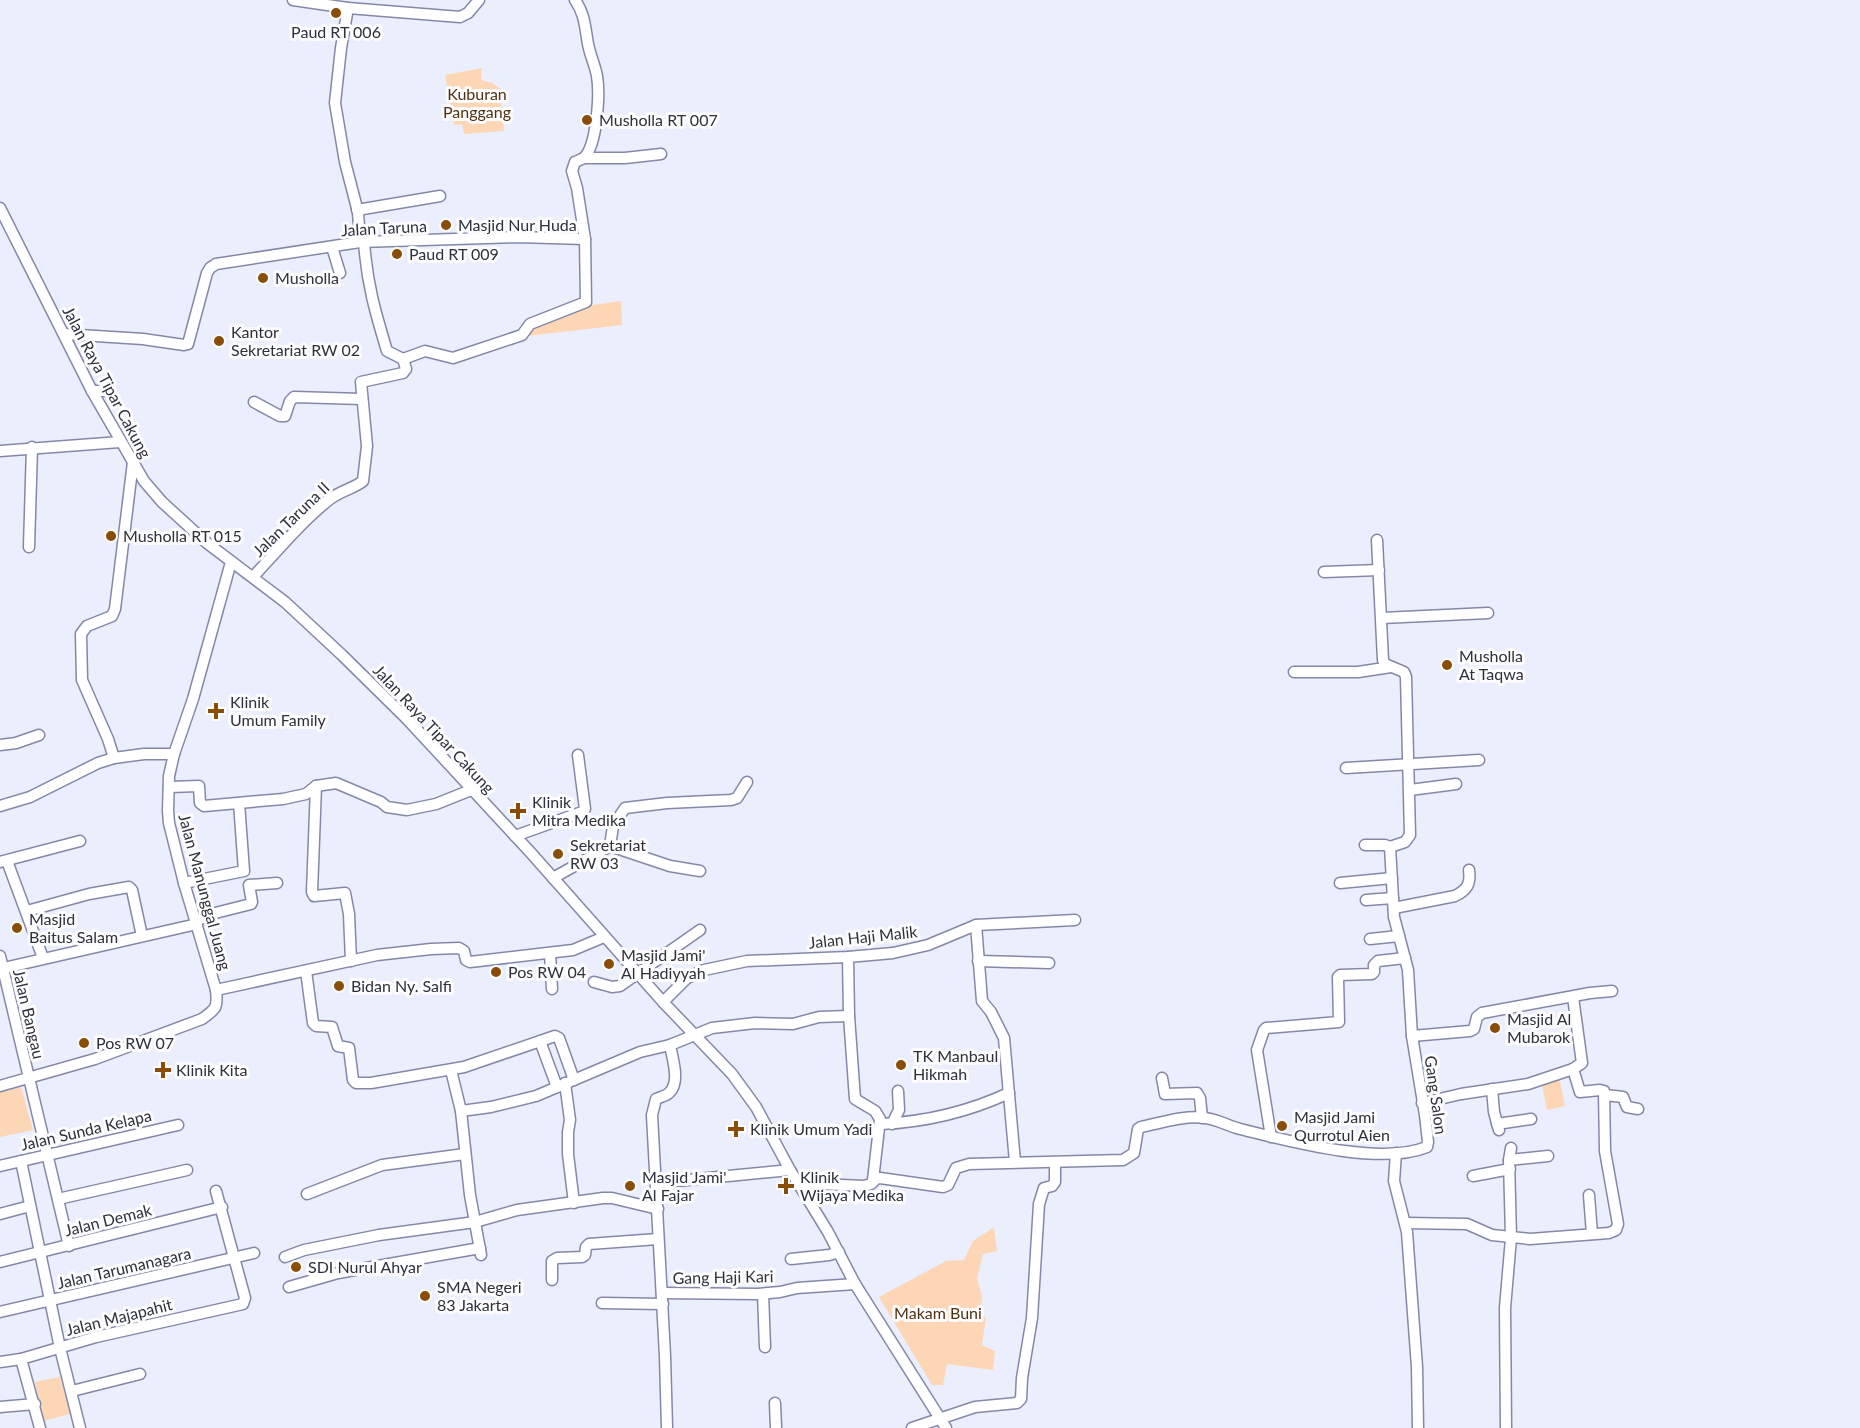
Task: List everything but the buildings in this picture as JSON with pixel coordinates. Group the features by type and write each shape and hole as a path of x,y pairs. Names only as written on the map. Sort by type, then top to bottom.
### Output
{"street":[{"path":"293,0 348,8 460,17 468,13 478,0"},
{"path":"575,0 587,29 588,44 597,78 597,114 590,147 584,158"},
{"path":"348,8 335,103 342,152 357,210 370,297 387,351 403,359 425,351 453,358 522,335 530,324 586,302 585,239 578,188 572,171 575,162 584,158 625,158 661,154"},
{"path":"357,210 440,196"},
{"name":"Jalan Raya Tipar Cakung","path":"1,212 92,391 144,481 162,502 207,543 285,602 407,719 554,878 637,974 732,1074 756,1107 855,1284 943,1423"},
{"name":"Jalan Taruna","path":"64,334 188,344 210,268 216,264 362,242 517,237 585,239"},
{"path":"332,247 340,273"},
{"path":"254,402 280,416 285,416 290,401 294,397 362,399 361,382 403,373 406,369 403,359"},
{"path":"92,391 106,392"},
{"name":"Jalan Taruna II","path":"253,577 279,548 329,500 343,490 363,481 367,446 362,399"},
{"path":"0,451 120,442"},
{"path":"28,547 32,447"},
{"path":"114,758 82,680 81,634 87,626 112,616 116,609 133,462"},
{"path":"1377,540 1383,660 1391,667"},
{"name":"Jalan Manunggal Juang","path":"0,1086 95,1059 202,1019 215,1010 218,1002 216,990 184,883 169,823 169,787 174,754 194,699 231,562"},
{"path":"1324,572 1379,570"},
{"path":"1382,618 1488,613"},
{"path":"1294,672 1352,673 1391,667 1400,668 1404,672 1410,790 1409,838 1406,842 1390,847 1377,844 1365,845"},
{"path":"0,745 16,743 39,735"},
{"path":"0,806 30,797 98,763 114,758 144,754 174,754"},
{"path":"515,836 585,809 578,755"},
{"path":"1346,768 1479,760"},
{"path":"610,846 613,826 625,808 667,803 734,800 747,782"},
{"path":"169,787 199,786 200,802 204,806 296,797 306,794 316,786 336,783 381,802 387,807 407,810 436,804 471,790"},
{"path":"1410,790 1456,784"},
{"path":"316,786 312,892 314,896 345,893 349,914 351,962"},
{"path":"184,883 244,871 239,803"},
{"path":"43,958 27,911 3,861 80,841"},
{"path":"554,878 610,846 670,866 700,871"},
{"name":"Gang Salon","path":"798,1183 864,1186 880,1178 943,1187 948,1185 958,1167 975,1163 1123,1160 1134,1153 1138,1130 1141,1126 1182,1119 1202,1118 1271,1137 1361,1153 1396,1153 1427,1147 1412,1036 1405,958 1393,903 1390,847"},
{"path":"1366,900 1393,903 1455,896 1464,892 1470,881 1469,870"},
{"path":"1340,883 1392,878"},
{"path":"2,968 196,922 215,913 251,904 249,885 277,883"},
{"path":"27,911 89,894 127,887 132,890 142,936"},
{"name":"Jalan Haji Malik","path":"663,1002 687,978 704,969 747,961 848,957 915,949 976,925 1074,920"},
{"path":"976,925 982,1001 1004,1035 1015,1162"},
{"path":"594,982 616,988 700,930"},
{"path":"1370,939 1399,936"},
{"path":"216,990 377,956 431,949 462,949 466,960 470,962 578,948 604,937"},
{"path":"550,953 552,989"},
{"name":"Jalan Bangau","path":"0,956 69,1246"},
{"path":"848,957 849,1016 855,1099 875,1111 887,1124"},
{"path":"1271,1137 1257,1050 1264,1030 1339,1022 1338,977 1340,975 1372,974 1374,965 1378,961 1405,958"},
{"path":"978,961 1049,963"},
{"path":"306,972 313,1023 316,1026 332,1027 337,1044 350,1048 356,1083 371,1083 452,1070 555,1036 559,1038 570,1120 568,1154 574,1203"},
{"path":"1412,1036 1470,1031 1474,1029 1477,1017 1482,1012 1612,991"},
{"path":"1422,1103 1528,1084 1573,1069 1582,1063 1573,996"},
{"path":"461,1111 491,1107 537,1096 640,1052 670,1045 701,1030 725,1025 793,1024 819,1017 849,1016"},
{"path":"540,1041 565,1083"},
{"path":"667,1428 653,1109 656,1100 670,1092 673,1087 675,1079 670,1045"},
{"path":"1406,1223 1467,1224 1492,1235 1540,1239 1609,1233 1616,1230 1618,1224 1605,1151 1605,1095 1603,1090 1580,1092 1573,1069"},
{"path":"289,1287 338,1273 480,1252 461,1111 452,1070"},
{"path":"1162,1078 1165,1094 1197,1093 1200,1098 1202,1118"},
{"path":"1492,1089 1498,1127 1531,1119"},
{"path":"873,1180 887,1124 899,1110 898,1091"},
{"path":"887,1124 915,1121 984,1105 1010,1093"},
{"path":"1605,1095 1623,1097 1627,1107 1638,1109"},
{"name":"Jalan Sunda Kelapa","path":"0,1166 178,1125"},
{"path":"1506,1428 1505,1308 1510,1238 1509,1165 1511,1148"},
{"path":"1396,1153 1395,1190 1406,1223 1417,1368 1418,1428"},
{"path":"307,1194 382,1165 465,1154"},
{"path":"1473,1176 1548,1156"},
{"path":"21,1161 60,1348 80,1428"},
{"path":"912,1428 943,1423 975,1407 1017,1403 1021,1399 1022,1378 1032,1318 1039,1204 1044,1188 1052,1186 1055,1182 1055,1162"},
{"path":"58,1199 187,1170"},
{"path":"657,1184 790,1170"},
{"path":"216,1191 235,1257"},
{"path":"1589,1195 1592,1234"},
{"path":"285,1257 304,1250 368,1237 475,1222 517,1210 612,1198 658,1209"},
{"path":"0,1214 30,1206"},
{"name":"Jalan Demak","path":"0,1262 222,1207"},
{"path":"552,1280 552,1261 557,1258 582,1257 589,1244 658,1239"},
{"path":"791,1259 838,1252"},
{"name":"Jalan Tarumanagara","path":"0,1312 254,1253"},
{"name":"Jalan Majapahit","path":"0,1362 21,1359 96,1337 238,1305 245,1301 235,1257"},
{"name":"Gang Haji Kari","path":"602,1303 763,1294 805,1287 855,1284"},
{"path":"763,1294 765,1347"},
{"path":"21,1359 40,1428"},
{"path":"72,1391 140,1374"},
{"path":"775,1403 776,1428"},
{"path":"0,1407 35,1404"}],"green space":[{"name":"Kuburan Panggang","path":"482,68 481,80 492,83 505,92 501,105 504,131 464,134 462,124 454,125 445,75"},
{"path":"621,301 622,325 526,336 533,325 585,306"},
{"path":"1559,1076 1565,1106 1547,1110 1541,1080"},
{"path":"21,1087 33,1130 0,1137 0,1092"},
{"name":"Makam Buni","path":"994,1227 997,1251 983,1254 977,1278 982,1297 980,1313 986,1318 982,1345 995,1351 993,1370 947,1364 943,1385 932,1385 879,1297 946,1261 964,1260 973,1241"},
{"path":"60,1377 70,1414 44,1421 35,1382"}],"place":[{"name":"Paud RT 006","path":"336,13"},
{"name":"Musholla RT 007","path":"587,120"},
{"name":"Masjid Nur Huda","path":"446,225"},
{"name":"Paud RT 009","path":"397,254"},
{"name":"Musholla","path":"263,278"},
{"name":"Kantor Sekretariat RW 02","path":"219,341"},
{"name":"Musholla RT 015","path":"111,536"},
{"name":"Musholla At Taqwa","path":"1447,665"},
{"name":"Klinik Umum Family","path":"216,711"},
{"name":"Klinik Mitra Medika","path":"518,811"},
{"name":"Sekretariat RW 03","path":"558,854"},
{"name":"Masjid Baitus Salam","path":"17,928"},
{"name":"Masjid Jami' Al Hadiyyah","path":"609,964"},
{"name":"Pos RW 04","path":"496,972"},
{"name":"Bidan Ny. Salfi","path":"339,986"},
{"name":"Masjid Al Mubarok","path":"1495,1028"},
{"name":"Pos RW 07","path":"84,1043"},
{"name":"TK Manbaul Hikmah","path":"901,1065"},
{"name":"Klinik Kita","path":"163,1070"},
{"name":"Masjid Jami Qurrotul Aien","path":"1282,1126"},
{"name":"Klinik Umum Yadi","path":"736,1129"},
{"name":"Masjid Jami' Al Fajar","path":"630,1186"},
{"name":"Klinik Wijaya Medika","path":"786,1186"},
{"name":"SDI Nurul Ahyar","path":"296,1267"},
{"name":"SMA Negeri 83 Jakarta","path":"425,1296"}]}
